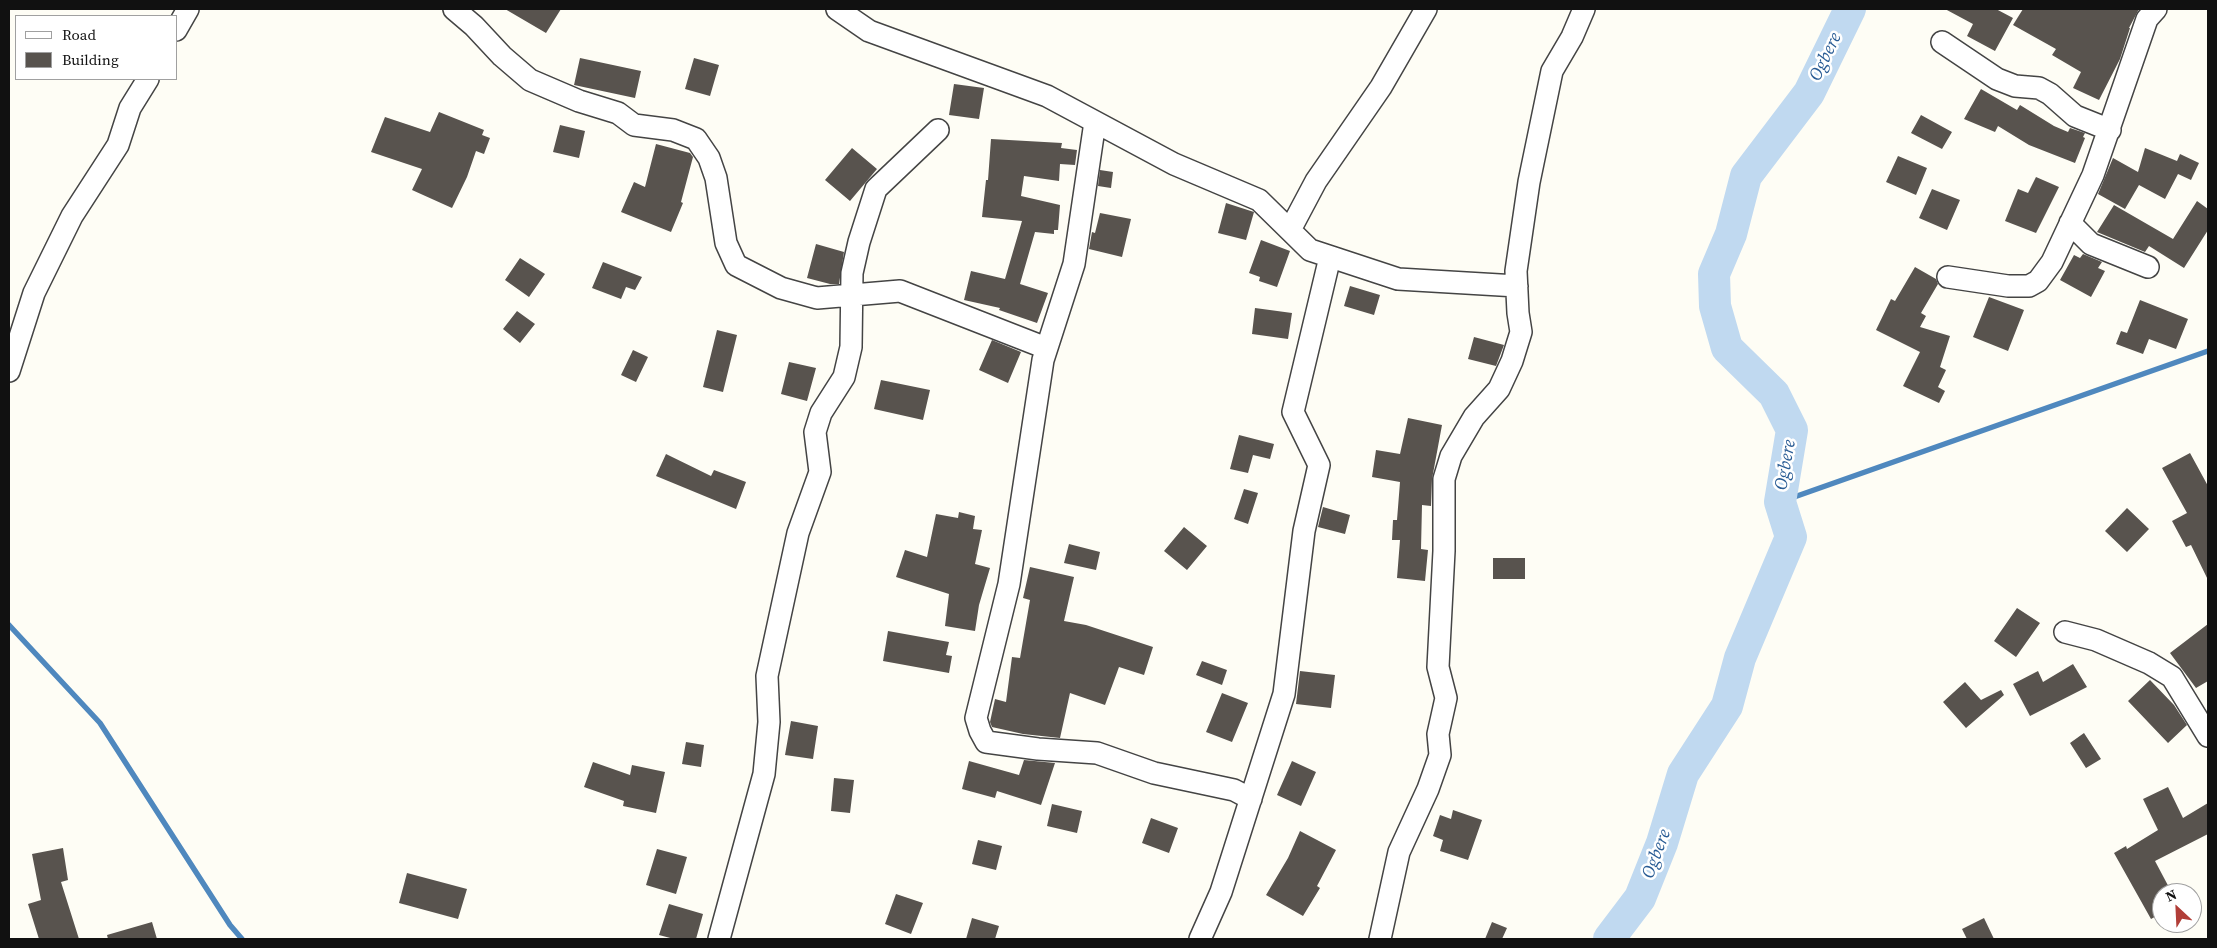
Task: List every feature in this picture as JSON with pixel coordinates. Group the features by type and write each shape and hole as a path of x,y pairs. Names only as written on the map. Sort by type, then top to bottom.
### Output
{"street":[{"path":"178,26 188,9"},
{"path":"454,9 474,26 502,56 530,80 579,101 618,113 634,125 673,130 696,139 709,158 716,178 726,243 736,265 781,288 816,298 900,291 1046,348"},
{"path":"838,9 869,31 1047,96 1174,164 1259,200 1310,250 1398,279 1517,286"},
{"path":"1290,230 1316,181 1381,86 1426,9"},
{"path":"1380,939 1399,852 1428,789 1440,755 1438,734 1446,698 1438,667 1444,551 1444,479 1451,456 1474,417 1498,389 1512,361 1521,332 1516,271 1529,182 1552,71 1572,37 1584,9"},
{"path":"1948,277 2008,286 2029,286 2038,281 2052,262 2093,176 2147,19 2156,9"},
{"path":"1942,42 1997,78 2015,86 2039,88 2050,94 2075,116 2110,130"},
{"path":"9,371 34,293 72,216 118,145 130,108 147,80"},
{"path":"1095,122 1074,264 1042,360 1010,584 976,718 986,742 1038,749 1097,753 1154,772 1234,790 1251,798"},
{"path":"719,939 764,774 769,722 767,676 798,533 820,472 815,432 821,413 844,377 851,347 852,273 859,242 876,189 938,130"},
{"path":"2070,223 2091,244 2148,267"},
{"path":"1200,939 1221,892 1284,694 1304,531 1319,465 1293,412 1330,257"},
{"path":"2065,632 2096,640 2149,663 2172,676 2208,736"}],"building":[{"path":"505,9 561,9 546,33"},
{"path":"1945,9 1996,9 2013,18 1995,51 1967,36 1973,24"},
{"path":"2023,9 2139,9 2129,28 2120,59 2099,100 2073,88 2081,72 2052,55 2056,49 2013,25"},
{"path":"580,58 641,71 635,98 574,85"},
{"path":"694,58 719,65 710,96 685,89"},
{"path":"954,84 984,88 979,119 949,115"},
{"path":"1981,89 2017,110 2020,105 2054,126 2068,132 2070,128 2085,133 2083,137 2085,138 2075,163 2029,145 1998,126 1995,132 1964,119"},
{"path":"439,112 484,130 482,135 490,138 484,154 476,151 467,177 452,208 412,190 422,169 371,152 385,117 430,132"},
{"path":"1921,115 1952,132 1942,149 1911,133"},
{"path":"560,125 585,131 579,158 553,152"},
{"path":"991,139 1062,143 1061,148 1077,150 1075,165 1060,164 1059,181 1024,176 1021,196 1060,205 1058,230 1054,230 1054,234 1035,232 1020,284 1048,293 1037,323 999,310 1000,308 964,300 971,271 1005,279 1022,221 982,217 986,180 988,180"},
{"path":"656,144 690,153 693,157 681,202 683,203 671,232 621,212 634,182 645,187"},
{"path":"852,148 877,169 850,201 825,180"},
{"path":"2145,148 2177,161 2180,154 2199,163 2191,180 2178,174 2165,199 2139,185 2125,209 2098,194 2113,158 2138,172"},
{"path":"1898,156 1927,168 1916,195 1886,182"},
{"path":"1100,170 1113,172 1111,188 1098,186"},
{"path":"2036,177 2059,187 2036,233 2005,221 2018,189 2028,193"},
{"path":"1932,189 1960,200 1947,230 1919,218"},
{"path":"2197,201 2208,209 2208,230 2184,268 2149,246 2145,252 2097,232 2114,205 2173,239"},
{"path":"1226,203 1254,212 1246,240 1218,233"},
{"path":"1100,213 1131,219 1122,257 1089,249 1092,232 1095,233"},
{"path":"1261,240 1290,251 1277,287 1259,281 1260,277 1249,273"},
{"path":"816,244 844,252 839,284 830,284 807,278"},
{"path":"2083,254 2102,262 2098,268 2105,271 2091,297 2060,280 2074,255 2080,258"},
{"path":"520,258 545,274 529,297 505,280"},
{"path":"603,262 642,277 635,290 626,287 621,299 592,288"},
{"path":"1915,267 1936,279 1938,284 1921,313 1926,316 1920,327 1950,336 1940,367 1946,370 1938,387 1945,391 1939,403 1903,386 1920,352 1876,330 1891,299 1895,301"},
{"path":"1350,286 1380,295 1374,315 1344,306"},
{"path":"1989,297 2024,310 2008,351 1973,337"},
{"path":"2140,300 2188,319 2176,349 2149,339 2143,354 2116,344 2121,331 2127,333"},
{"path":"1255,308 1292,313 1288,339 1252,334"},
{"path":"517,311 535,324 520,343 503,329"},
{"path":"717,330 737,335 723,392 703,387"},
{"path":"1474,337 1504,345 1496,366 1468,359"},
{"path":"992,340 1021,352 1008,383 979,370"},
{"path":"633,350 648,357 636,382 621,375"},
{"path":"789,362 816,368 807,401 781,394"},
{"path":"881,380 930,390 923,420 874,409"},
{"path":"1408,418 1442,425 1432,479 1431,506 1422,505 1421,549 1428,550 1425,581 1397,578 1400,540 1392,540 1393,520 1397,520 1400,482 1372,477 1376,450 1400,454"},
{"path":"1239,435 1274,444 1270,459 1253,455 1248,473 1230,469"},
{"path":"2190,453 2208,486 2208,580 2191,545 2186,547 2172,521 2187,513 2162,468"},
{"path":"666,454 711,476 714,470 746,482 736,509 656,476"},
{"path":"1244,489 1258,493 1248,524 1234,519"},
{"path":"1323,507 1350,515 1345,534 1318,527"},
{"path":"2127,508 2149,529 2127,552 2105,531"},
{"path":"959,512 975,516 973,529 982,530 975,564 990,568 979,605 975,631 945,626 949,594 896,577 905,550 927,557 936,514 958,518"},
{"path":"1184,527 1207,546 1187,570 1164,551"},
{"path":"1069,544 1100,552 1096,570 1064,563"},
{"path":"1493,558 1525,558 1525,579 1493,579"},
{"path":"1030,567 1074,577 1064,621 1086,625 1153,647 1144,675 1119,667 1105,705 1070,693 1060,738 1023,734 992,727 990,722 995,699 1006,702 1012,657 1020,658 1030,600 1023,598"},
{"path":"2017,608 2040,623 2016,657 1994,641"},
{"path":"2208,624 2208,681 2196,688 2170,653"},
{"path":"888,631 949,642 946,655 952,656 949,673 883,661"},
{"path":"1202,661 1227,670 1222,685 1196,675"},
{"path":"2073,664 2087,687 2030,716 2013,684 2038,671 2043,682"},
{"path":"1300,671 1335,675 1331,708 1296,704"},
{"path":"2150,680 2174,705 2187,725 2168,743 2128,701"},
{"path":"1965,682 1981,700 2001,690 2004,695 1966,728 1943,702"},
{"path":"1222,693 1248,703 1232,742 1206,732"},
{"path":"791,721 818,726 813,759 785,755"},
{"path":"2084,733 2101,759 2086,768 2070,743"},
{"path":"686,742 704,745 701,767 682,764"},
{"path":"1024,760 1055,763 1041,805 997,791 995,798 962,789 969,761 1019,775"},
{"path":"1292,761 1316,772 1301,806 1277,795"},
{"path":"593,762 630,775 632,765 665,772 656,813 623,806 624,801 584,787"},
{"path":"834,778 854,780 850,813 831,811"},
{"path":"2168,787 2183,818 2208,803 2208,834 2155,861 2167,883 2152,883 2151,919 2114,853 2126,846 2127,849 2158,830 2143,799"},
{"path":"1052,804 1082,811 1077,833 1047,826"},
{"path":"1453,810 1482,820 1468,860 1440,851 1443,840 1433,836 1440,815 1451,819"},
{"path":"1151,818 1178,828 1169,853 1142,843"},
{"path":"1300,831 1336,850 1317,886 1320,888 1303,916 1266,895 1288,858"},
{"path":"978,840 1002,846 996,870 972,864"},
{"path":"63,848 68,880 61,882 79,939 39,939 28,904 41,900 32,854"},
{"path":"657,849 687,857 676,894 646,885"},
{"path":"407,873 467,889 458,919 399,903"},
{"path":"896,894 923,903 911,934 885,924"},
{"path":"669,904 703,914 696,939 674,939 659,935"},
{"path":"972,918 999,926 995,939 966,939"},
{"path":"1984,918 1994,939 1967,939 1962,929"},
{"path":"152,922 157,939 108,939 107,935"},
{"path":"1492,922 1507,928 1502,939 1485,939"}],"waterway":[{"name":"Ogbere","path":"1609,939 1640,898 1662,843 1683,774 1727,706 1740,658 1791,537 1780,502 1792,430 1774,394 1727,348 1715,306 1714,274 1731,234 1746,176 1809,93 1850,9"},
{"path":"1780,502 2208,351"},
{"path":"9,625 100,723 230,925 242,939"}]}
